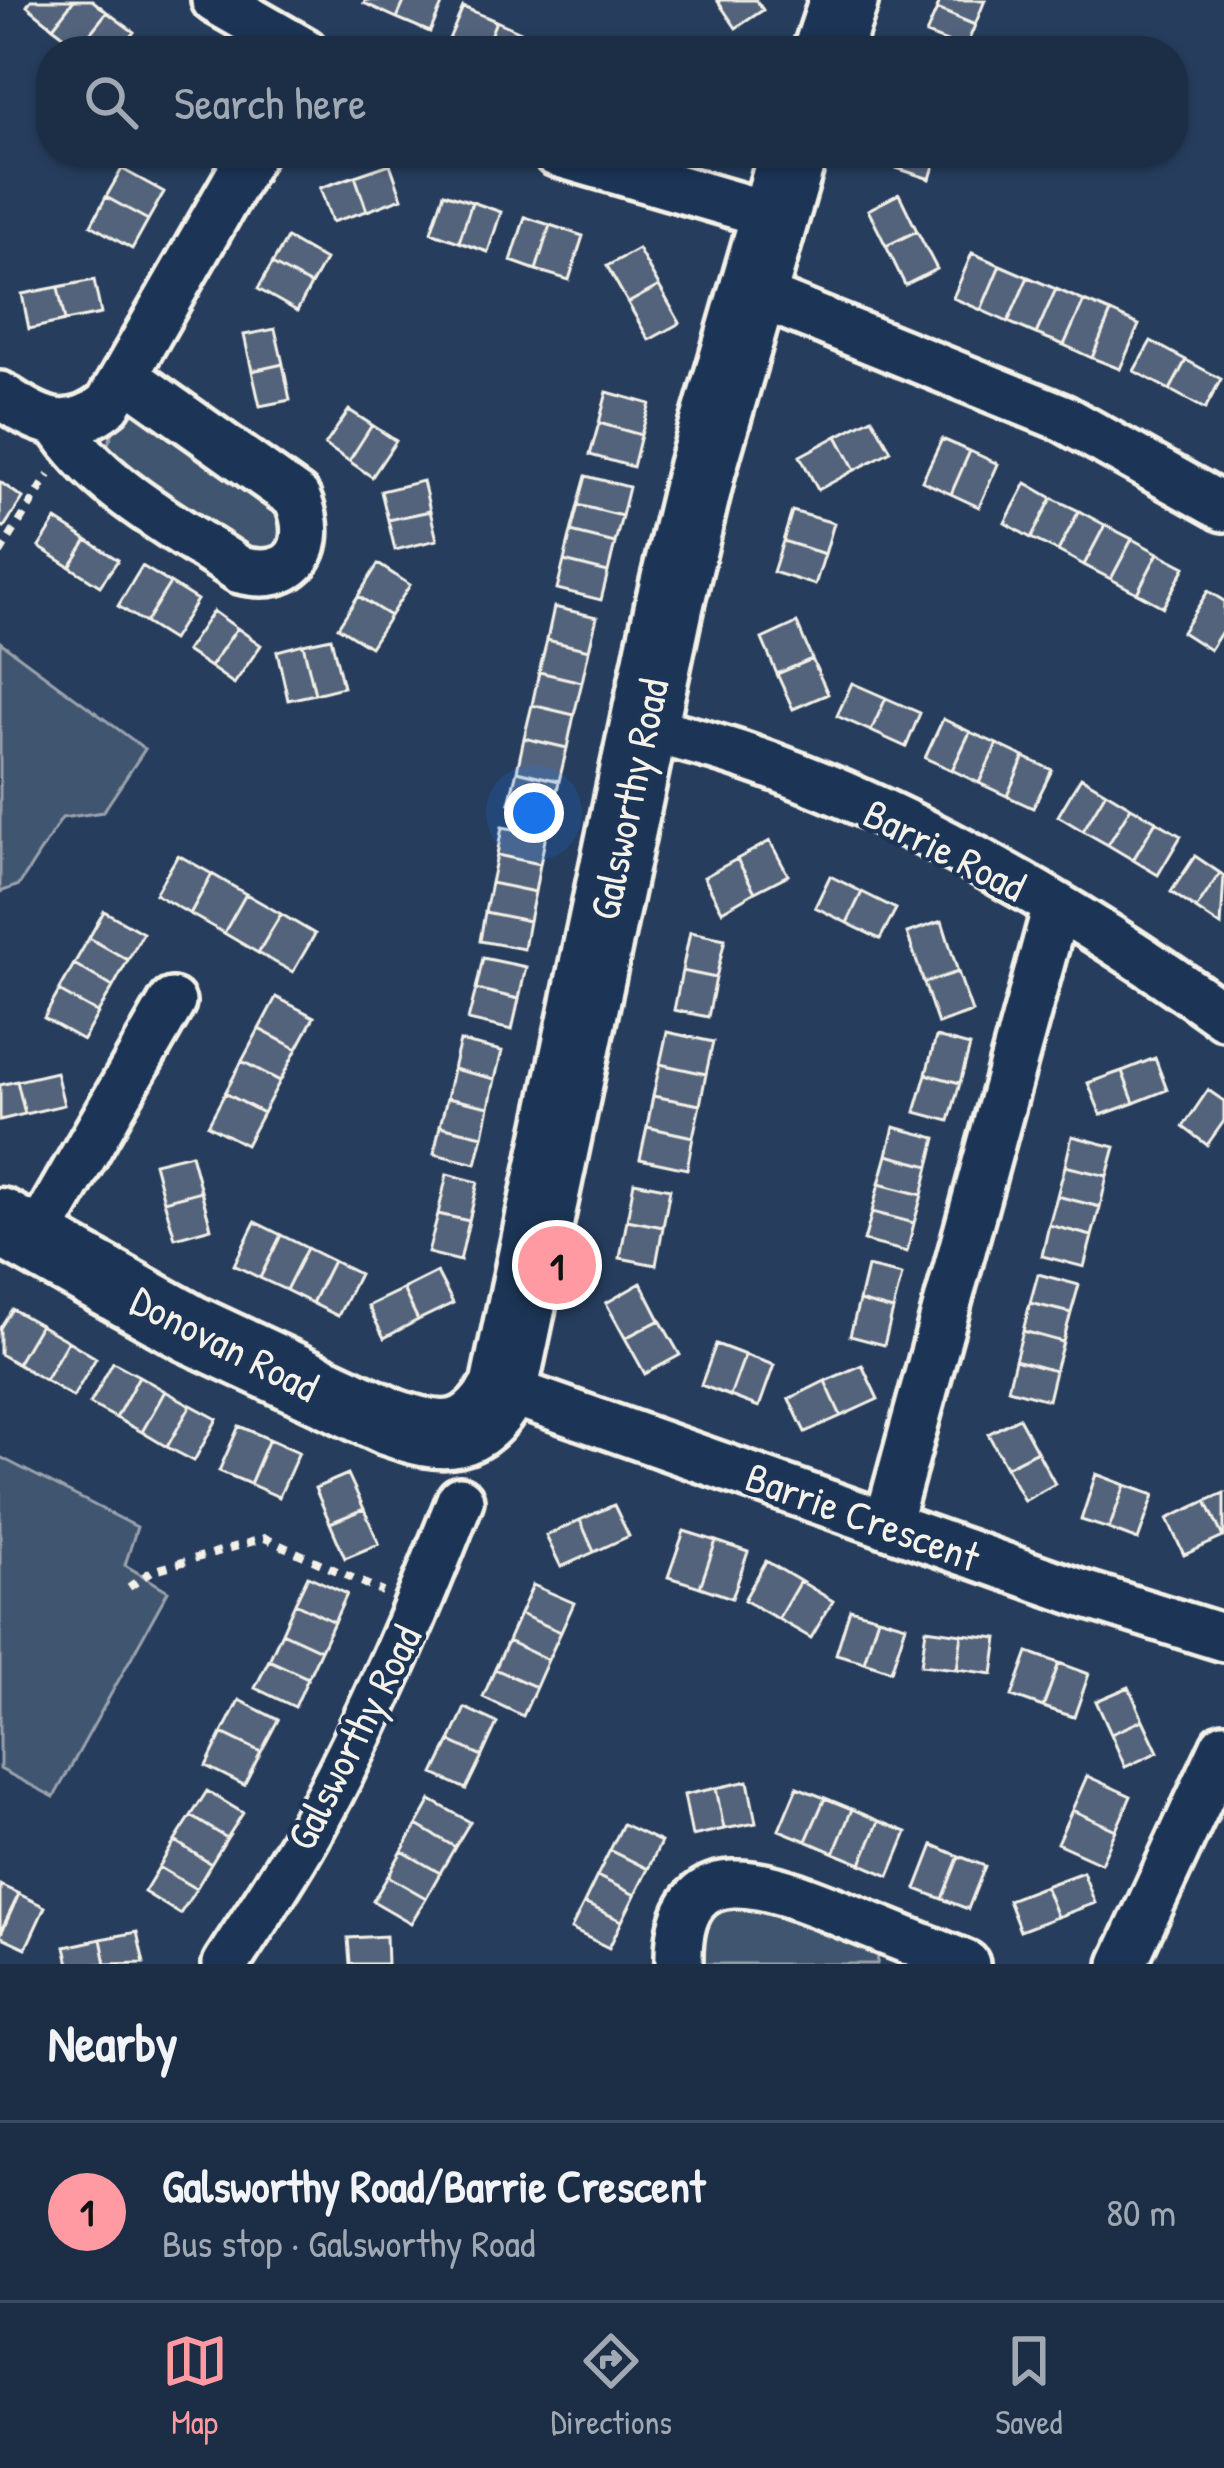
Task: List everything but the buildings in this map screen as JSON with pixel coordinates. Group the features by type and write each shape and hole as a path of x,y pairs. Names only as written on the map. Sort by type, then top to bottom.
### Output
{"street":[{"path":"215,0 278,36"},
{"path":"832,36 844,0"},
{"path":"68,439 108,404 243,168"},
{"path":"607,168 772,216"},
{"name":"Galsworthy Road","path":"482,1412 702,468 789,168"},
{"path":"752,292 1063,418 1224,508"},
{"path":"0,395 68,439 121,489 240,570 260,575 281,572 298,558 306,538 305,517 296,498 125,376"},
{"name":"Barrie Road","path":"644,729 706,742 762,761 915,829 1056,907 1224,1016"},
{"path":"887,1525 1056,907"},
{"path":"17,1232 172,1002"},
{"name":"Donovan Road","path":"17,1232 191,1329 418,1432 482,1412"},
{"name":"Barrie Crescent","path":"482,1412 887,1525 1224,1638"},
{"name":"Galsworthy Road","path":"226,1964 308,1833 364,1726 460,1499"},
{"path":"1123,1964 1224,1746"},
{"path":"679,1964 678,1938 687,1908 712,1887 741,1881 776,1887 965,1964"}],"path":[{"path":"0,553 68,439"},
{"path":"129,1587 152,1570 265,1538 418,1607"}],"shaded area":[{"path":"135,406 278,500 284,543 272,554 246,554 118,467 107,446 122,412"},
{"path":"0,642 145,749 103,812 62,818 19,885 0,892"},
{"path":"0,1457 137,1527 125,1565 168,1591 54,1797 0,1769"},
{"path":"748,1900 879,1950 877,1964 700,1964 700,1931 719,1910"}],"place":[{"name":"Galsworthy Road/Barrie Crescent","path":"557,1265"}]}
